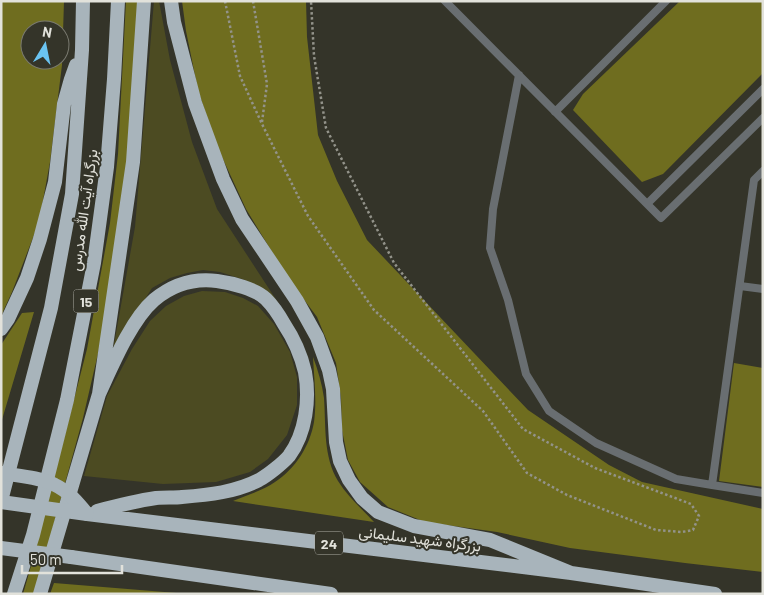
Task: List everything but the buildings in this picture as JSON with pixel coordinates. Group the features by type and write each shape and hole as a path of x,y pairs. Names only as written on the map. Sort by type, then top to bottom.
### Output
{"highway":[{"name":"بزرگراه آیت الله مدرس","path":"1,501 51,308 72,194 82,50 82,1"},
{"name":"بزرگراه آیت الله مدرس","path":"14,594 33,535 67,400 94,263 107,167 118,1"},
{"path":"40,594 99,394 133,162 144,1"},
{"path":"171,1 174,22 195,103 223,179 242,219 297,302 317,337 329,370 333,389 336,442 340,461 349,480 362,498 378,512 414,526 490,540 571,573"},
{"path":"1,329 8,319 27,278 40,238 55,182 64,104 70,79 82,50"},
{"path":"1,473 33,478 55,485 76,501 87,514 157,498 209,495 226,492 261,479 288,457 304,424 307,390 305,372 298,347 278,314 265,298 246,288 226,282 205,279 187,282 174,287 153,300 138,318 127,337 99,394"},
{"name":"بزرگراه شهید سلیمانی","path":"1,501 87,514 571,573 716,594"},
{"path":"1,548 330,594"},
{"path":"325,594 330,594"}],"lane":[{"path":"446,1 661,218 763,118"},
{"path":"555,112 666,1"},
{"path":"519,75 493,209 490,248 508,300 526,374 549,411 596,443 676,479 763,493"},
{"path":"647,204 763,89"},
{"path":"712,485 754,180 763,171"},
{"path":"740,286 763,289"}],"path":[{"path":"225,1 240,76 262,124 308,216 374,310 483,411 527,473 567,495 656,530 682,532 693,530 699,516 691,504 595,468 523,429 394,263 326,128 314,56 312,1"},
{"path":"253,1 267,84 262,124"}],"shaded area":[{"path":"1,1 64,1 63,20 20,20 20,70 61,70 50,162 39,222 1,316"},
{"path":"126,1 139,1 128,171 103,332 83,418 37,585 34,594 23,594 87,349 110,223 118,154"},
{"path":"154,1 159,1 170,60 192,142 217,209 294,327 266,293 245,280 220,272 203,270 170,278 152,288 113,350 135,227"},
{"path":"182,1 306,1 307,37 318,135 337,181 367,240 528,410 609,465 642,482 763,509 763,572 570,548 497,532 425,522 388,507 360,482 348,460 342,430 341,398 336,363 317,317 288,278 246,209 216,144 198,90"},
{"path":"680,1 763,1 763,73 663,174 642,182 573,110 583,94"},
{"path":"202,291 225,292 243,298 258,306 274,324 290,352 297,377 297,405 287,435 268,459 250,472 216,482 163,484 84,476 107,396 132,349 150,321 166,306 184,296"},
{"path":"34,312 1,423 1,345 22,313"},
{"path":"313,357 320,377 324,398 326,441 333,471 346,492 374,522 233,501 261,490 282,477 295,464 305,448 312,431 315,414"},
{"path":"734,363 763,368 763,487 719,481"},
{"path":"54,583 189,594 50,594"}]}
